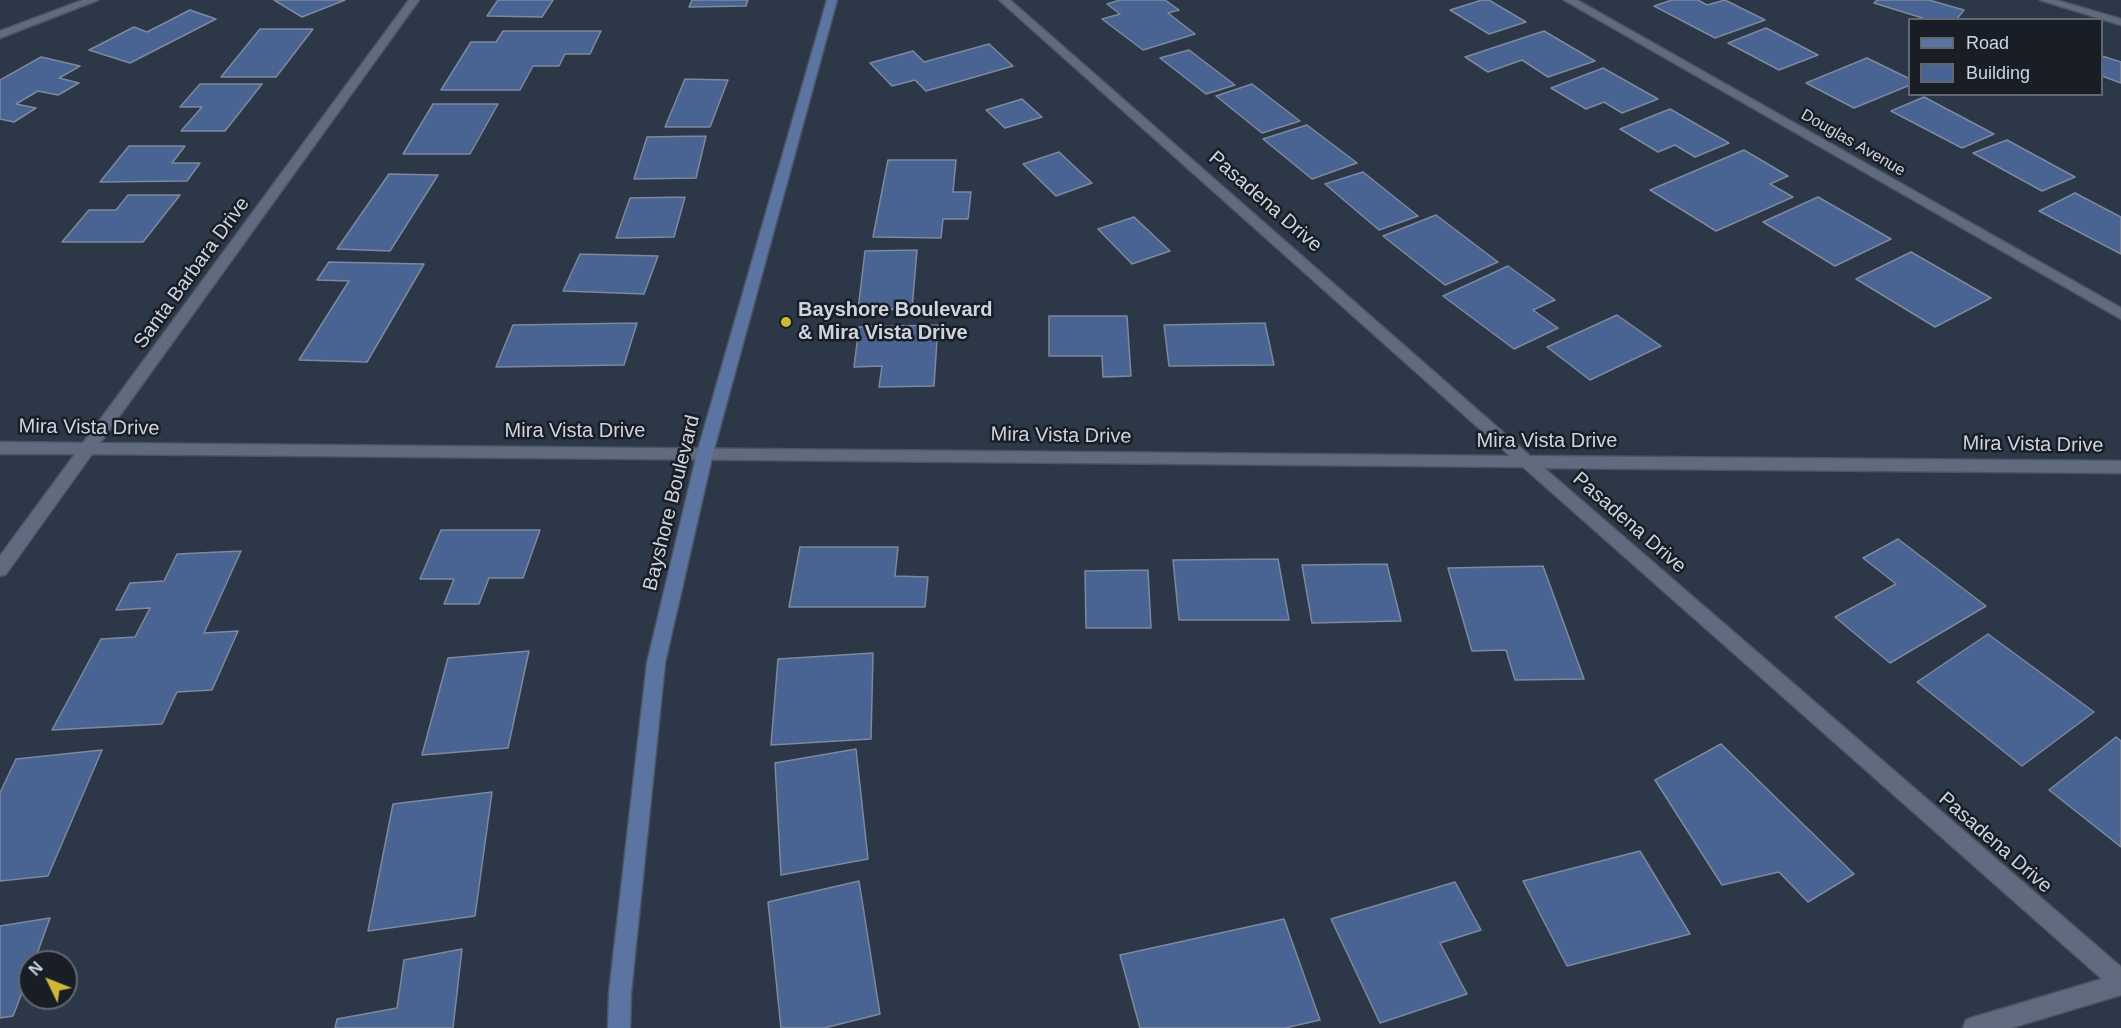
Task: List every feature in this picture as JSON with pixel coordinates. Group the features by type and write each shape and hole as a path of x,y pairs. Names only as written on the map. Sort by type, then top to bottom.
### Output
{"main road":[{"name":"Bayshore Boulevard","path":"619,1028 620,993 656,663 705,453 832,0"}],"street":[{"path":"0,35 93,0"},
{"name":"Santa Barbara Drive","path":"0,569 414,0"},
{"name":"Pasadena Drive","path":"1004,0 2121,982"},
{"name":"Douglas Avenue","path":"1569,0 2121,314"},
{"path":"2045,0 2121,22"},
{"name":"Mira Vista Drive","path":"0,448 2121,467"},
{"path":"1974,1028 2121,982"}],"building":[{"path":"274,0 345,0 302,17"},
{"path":"498,0 553,0 542,17 487,16"},
{"path":"692,0 748,0 746,6 689,7"},
{"path":"1120,0 1165,0 1179,10 1168,13 1195,34 1143,50 1102,19 1120,14 1107,4"},
{"path":"1489,0 1526,22 1489,34 1450,10"},
{"path":"1672,0 1698,0 1707,5 1725,0 1765,20 1715,38 1654,6"},
{"path":"1877,0 1929,0 1964,10 1958,18 1923,18 1874,3"},
{"path":"190,10 216,19 130,63 89,50 134,27 147,32"},
{"path":"1766,28 1818,55 1779,70 1728,43"},
{"path":"260,29 313,29 276,77 221,77"},
{"path":"503,31 601,31 590,54 565,54 559,66 533,66 520,90 441,90 471,42 496,42"},
{"path":"1544,31 1595,61 1548,77 1522,60 1488,72 1465,57"},
{"path":"989,44 1013,66 926,91 915,80 892,86 870,63 913,51 924,62"},
{"path":"1189,50 1235,85 1206,94 1160,58"},
{"path":"2103,56 2121,62 2121,83 2103,76"},
{"path":"41,57 80,66 59,78 79,83 58,95 38,91 16,104 36,108 14,122 0,119 0,80"},
{"path":"1867,58 1908,78 1908,86 1854,108 1806,83"},
{"path":"1603,68 1658,99 1622,113 1604,102 1586,109 1551,88"},
{"path":"685,79 728,80 710,127 665,127"},
{"path":"200,84 262,84 225,131 181,131 202,107 180,107"},
{"path":"1252,84 1300,121 1262,133 1216,96"},
{"path":"1924,97 1994,134 1962,148 1891,111"},
{"path":"1022,99 1042,117 1005,128 986,110"},
{"path":"433,104 498,104 470,154 403,154"},
{"path":"1670,109 1729,143 1695,157 1675,145 1658,152 1620,129"},
{"path":"1307,125 1357,163 1312,179 1263,139"},
{"path":"706,136 696,178 634,179 647,137"},
{"path":"2007,140 2075,177 2042,191 1973,153"},
{"path":"129,146 185,146 172,163 200,163 187,181 100,182"},
{"path":"1744,150 1788,176 1770,184 1793,197 1716,231 1650,190"},
{"path":"1059,152 1092,183 1056,196 1023,164"},
{"path":"888,160 956,160 953,192 971,192 968,219 943,219 941,238 873,237"},
{"path":"1363,172 1418,216 1379,230 1325,184"},
{"path":"389,174 438,175 390,251 337,249"},
{"path":"2075,193 2121,217 2121,254 2039,211"},
{"path":"128,195 180,195 143,242 62,242 89,210 116,210"},
{"path":"685,197 674,237 616,238 630,198"},
{"path":"1818,197 1891,239 1835,266 1763,222"},
{"path":"1436,215 1498,262 1445,285 1383,236"},
{"path":"1134,217 1170,251 1132,264 1098,229"},
{"path":"917,250 912,309 858,310 865,251"},
{"path":"1911,252 1991,298 1935,327 1856,279"},
{"path":"580,254 658,256 644,294 563,291"},
{"path":"329,262 424,264 367,362 299,360 349,281 317,280"},
{"path":"1508,266 1555,300 1533,310 1558,328 1514,349 1443,296"},
{"path":"1617,315 1661,346 1590,380 1547,347"},
{"path":"1049,316 1127,316 1131,376 1103,377 1102,356 1049,356"},
{"path":"637,323 624,365 496,367 513,325"},
{"path":"1265,323 1274,365 1169,366 1164,325"},
{"path":"938,325 934,386 879,387 882,366 854,367 859,327"},
{"path":"441,530 540,530 523,578 489,578 479,604 444,604 454,579 420,579"},
{"path":"1898,539 1986,606 1890,663 1835,617 1896,584 1863,558"},
{"path":"800,547 898,547 895,576 928,577 925,607 789,607"},
{"path":"241,551 204,633 238,631 212,690 177,692 162,724 52,730 101,639 135,637 150,608 116,610 130,583 164,581 177,554"},
{"path":"1278,559 1289,620 1179,620 1173,560"},
{"path":"1387,564 1401,621 1312,623 1302,565"},
{"path":"1543,566 1584,679 1515,680 1506,650 1472,651 1448,568"},
{"path":"1148,570 1151,628 1086,628 1085,571"},
{"path":"1988,634 2094,712 2022,766 1917,682"},
{"path":"529,651 508,748 422,755 448,658"},
{"path":"873,653 871,739 771,745 778,659"},
{"path":"2116,737 2121,741 2121,847 2049,790"},
{"path":"1721,744 1854,874 1808,902 1779,872 1722,885 1655,780"},
{"path":"856,749 868,859 781,875 775,763"},
{"path":"102,750 48,876 0,881 0,793 16,759"},
{"path":"492,792 475,916 368,931 393,804"},
{"path":"1640,851 1690,934 1567,966 1523,881"},
{"path":"859,881 880,1014 824,1028 781,1028 768,902"},
{"path":"1455,882 1481,930 1440,943 1467,994 1380,1023 1331,919"},
{"path":"50,918 38,950 18,950 18,1003 13,1016 0,1018 0,926"},
{"path":"1284,919 1320,1020 1285,1028 1140,1028 1120,955"},
{"path":"462,949 453,1028 335,1028 337,1019 397,1008 404,960"}],"place":[{"name":"Bayshore Boulevard & Mira Vista Drive","path":"786,322"}]}
